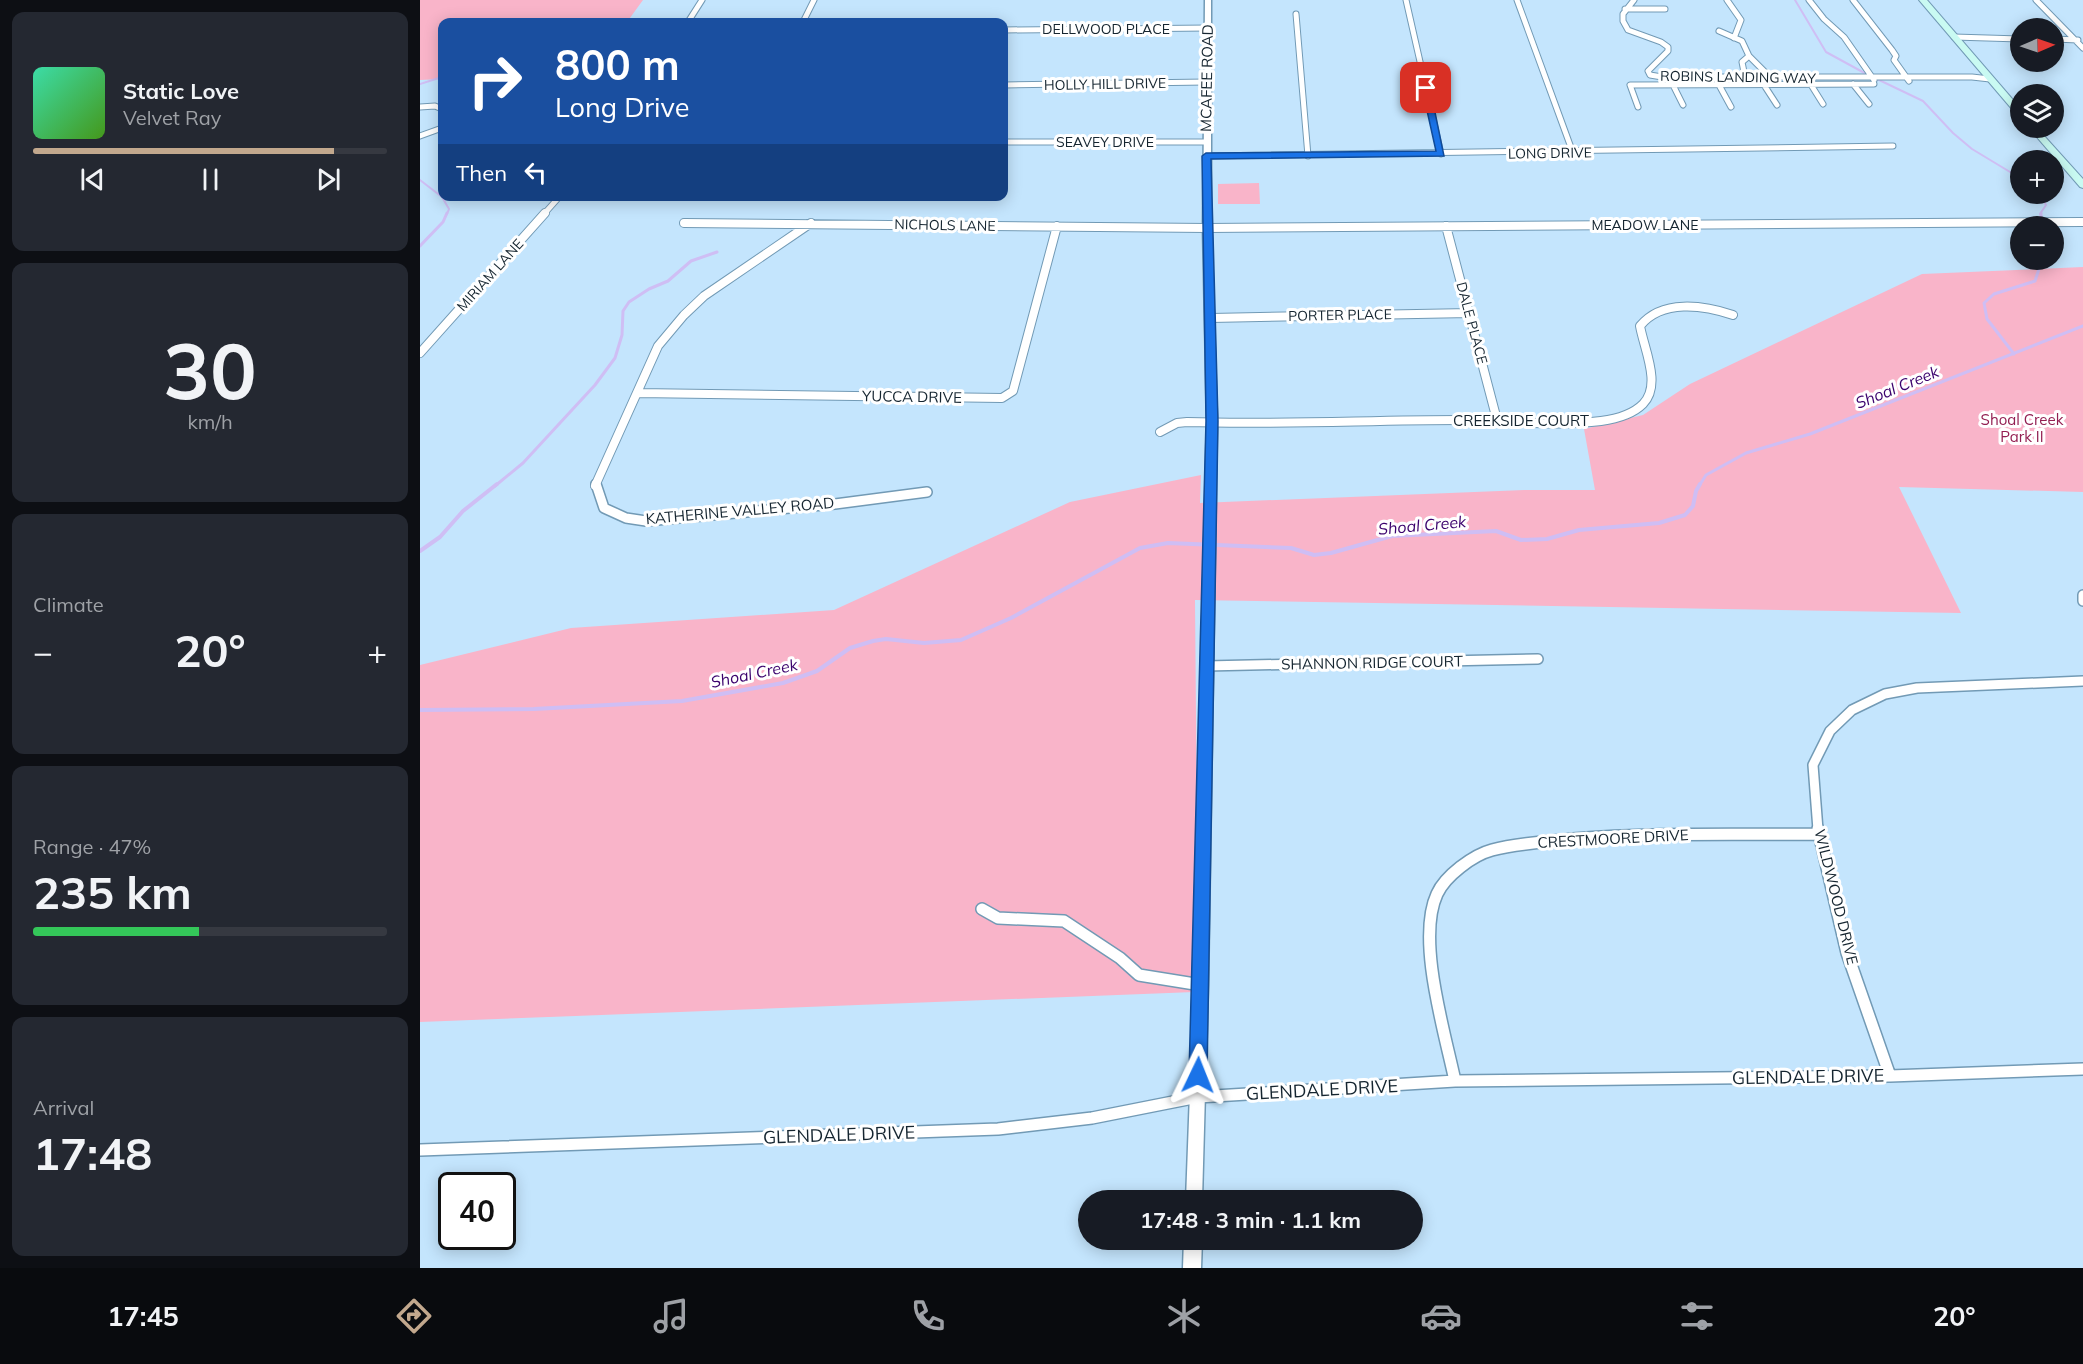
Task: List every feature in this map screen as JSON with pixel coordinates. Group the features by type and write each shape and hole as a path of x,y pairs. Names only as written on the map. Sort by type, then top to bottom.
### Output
{"main road":[{"path":"1923,0 2010,102"},
{"path":"2042,138 2081,181"}],"street":[{"path":"691,18 702,0"},
{"path":"805,18 814,0"},
{"name":"MCAFEE ROAD","path":"1194,1190 1201,984 1212,421 1206,156 1208,0"},
{"path":"1406,0 1441,154"},
{"path":"1517,0 1573,153"},
{"path":"1633,0 1665,9 1625,9 1633,0"},
{"path":"1727,0 1741,20 1734,38"},
{"path":"1809,0 1824,19 1844,38 1878,83"},
{"path":"1853,0 1892,50 1896,56 1894,60 1909,80"},
{"path":"2036,0 2083,48"},
{"name":"ROBINS LANDING WAY","path":"1625,9 1622,18 1628,30 1661,42 1668,47 1668,51 1648,71 1650,75 1781,78 1843,84 1909,80"},
{"path":"1296,14 1308,156"},
{"path":"1739,26 1719,31 1742,41 1749,56 1771,78"},
{"name":"DELLWOOD PLACE","path":"1008,30 1208,28"},
{"path":"1954,38 2010,39"},
{"path":"2064,39 2083,39"},
{"path":"1745,77 1742,62 1749,56"},
{"path":"1838,77 1843,84"},
{"name":"ROBINS LANDING WAY","path":"1638,107 1630,85 1785,84 1838,77 1976,82 1990,79"},
{"path":"1781,78 1785,84"},
{"path":"1808,81 1823,104"},
{"name":"HOLLY HILL DRIVE","path":"1008,85 1206,82"},
{"path":"1764,84 1777,105"},
{"path":"1853,84 1869,104"},
{"path":"1673,85 1683,105"},
{"path":"1719,85 1731,107"},
{"path":"420,107 438,107"},
{"path":"420,136 438,129"},
{"name":"SEAVEY DRIVE","path":"1008,142 1206,142"},
{"name":"LONG DRIVE","path":"1206,156 1573,153 1893,146"},
{"name":"MIRIAM LANE","path":"420,353 556,201"},
{"name":"NICHOLS LANE","path":"684,222 1207,228"},
{"name":"MEADOW LANE","path":"1207,228 2083,222"},
{"name":"KATHERINE VALLEY ROAD","path":"811,223 704,296 684,315 658,346 600,472 596,486 604,508 626,518 646,521 927,492"},
{"name":"YUCCA DRIVE","path":"638,393 1002,398 1012,391 1057,226"},
{"name":"DALE PLACE","path":"1446,226 1497,420"},
{"name":"CREEKSIDE COURT","path":"1160,432 1177,423 1212,421 1586,422 1614,418 1626,414 1645,402 1651,386 1650,369 1640,326 1650,313 1674,308 1719,309 1733,315"},
{"name":"PORTER PLACE","path":"1211,318 1470,313"},
{"path":"2083,595 2083,601"},
{"name":"SHANNON RIDGE COURT","path":"1206,666 1538,659"},
{"name":"WILDWOOD DRIVE","path":"1890,1076 1847,953 1818,834 1813,765 1830,731 1852,710 1885,694 1917,688 2083,681"},
{"name":"CRESTMOORE DRIVE","path":"1455,1082 1438,1002 1428,930 1437,893 1461,865 1490,850 1530,843 1612,836 1818,834"},
{"path":"982,909 998,918 1065,921 1120,958 1139,975 1201,984"},
{"name":"GLENDALE DRIVE","path":"420,1150 998,1129 1092,1118 1198,1097 1455,1082 1890,1076 2083,1069"},
{"path":"1192,1268 1193,1250"}],"green space":[{"path":"420,0 643,0 630,18 438,18 438,79 420,80"},
{"path":"1259,183 1260,204 1218,204 1218,184"},
{"name":"Shoal Creek Park II","path":"2083,267 2083,492 1899,487 1961,613 1195,600 1197,831 1194,992 420,1022 420,665 571,628 834,610 1070,502 1201,475 1200,503 1524,490 1595,490 1584,429 1643,415 1690,384 1922,274 2064,270 2064,268"}],"waterway":[{"path":"1795,0 1826,52 1870,76"},
{"path":"420,84 438,78"},
{"path":"1877,79 1923,101 1953,133 1972,149 2010,172"},
{"path":"420,180 438,194"},
{"path":"444,201 449,209 447,214"},
{"path":"2040,214 2045,204"},
{"path":"420,246 443,222 447,213"},
{"path":"495,486 523,463 595,385 615,358 622,335 623,311 629,302 649,289 668,281 691,261 717,252"},
{"path":"2014,353 1987,319 1984,303 1994,294 2035,281 2039,270"},
{"name":"Shoal Creek","path":"2014,353 2083,326"},
{"name":"Shoal Creek","path":"1699,486 1706,475 1746,453 1810,434 2014,353"},
{"path":"420,551 440,537 463,511 497,484"},
{"name":"Shoal Creek","path":"420,710 534,709 682,701 783,683 817,671 850,648 873,641 886,639 924,643 961,640 1011,618 1140,548 1168,543 1291,548 1314,555 1331,553 1392,536 1496,531 1521,540 1547,539 1579,530 1659,523 1685,515 1693,506 1700,484"}],"route":[{"path":"1198,1075 1212,421 1206,156 1441,154 1426,88"}]}
